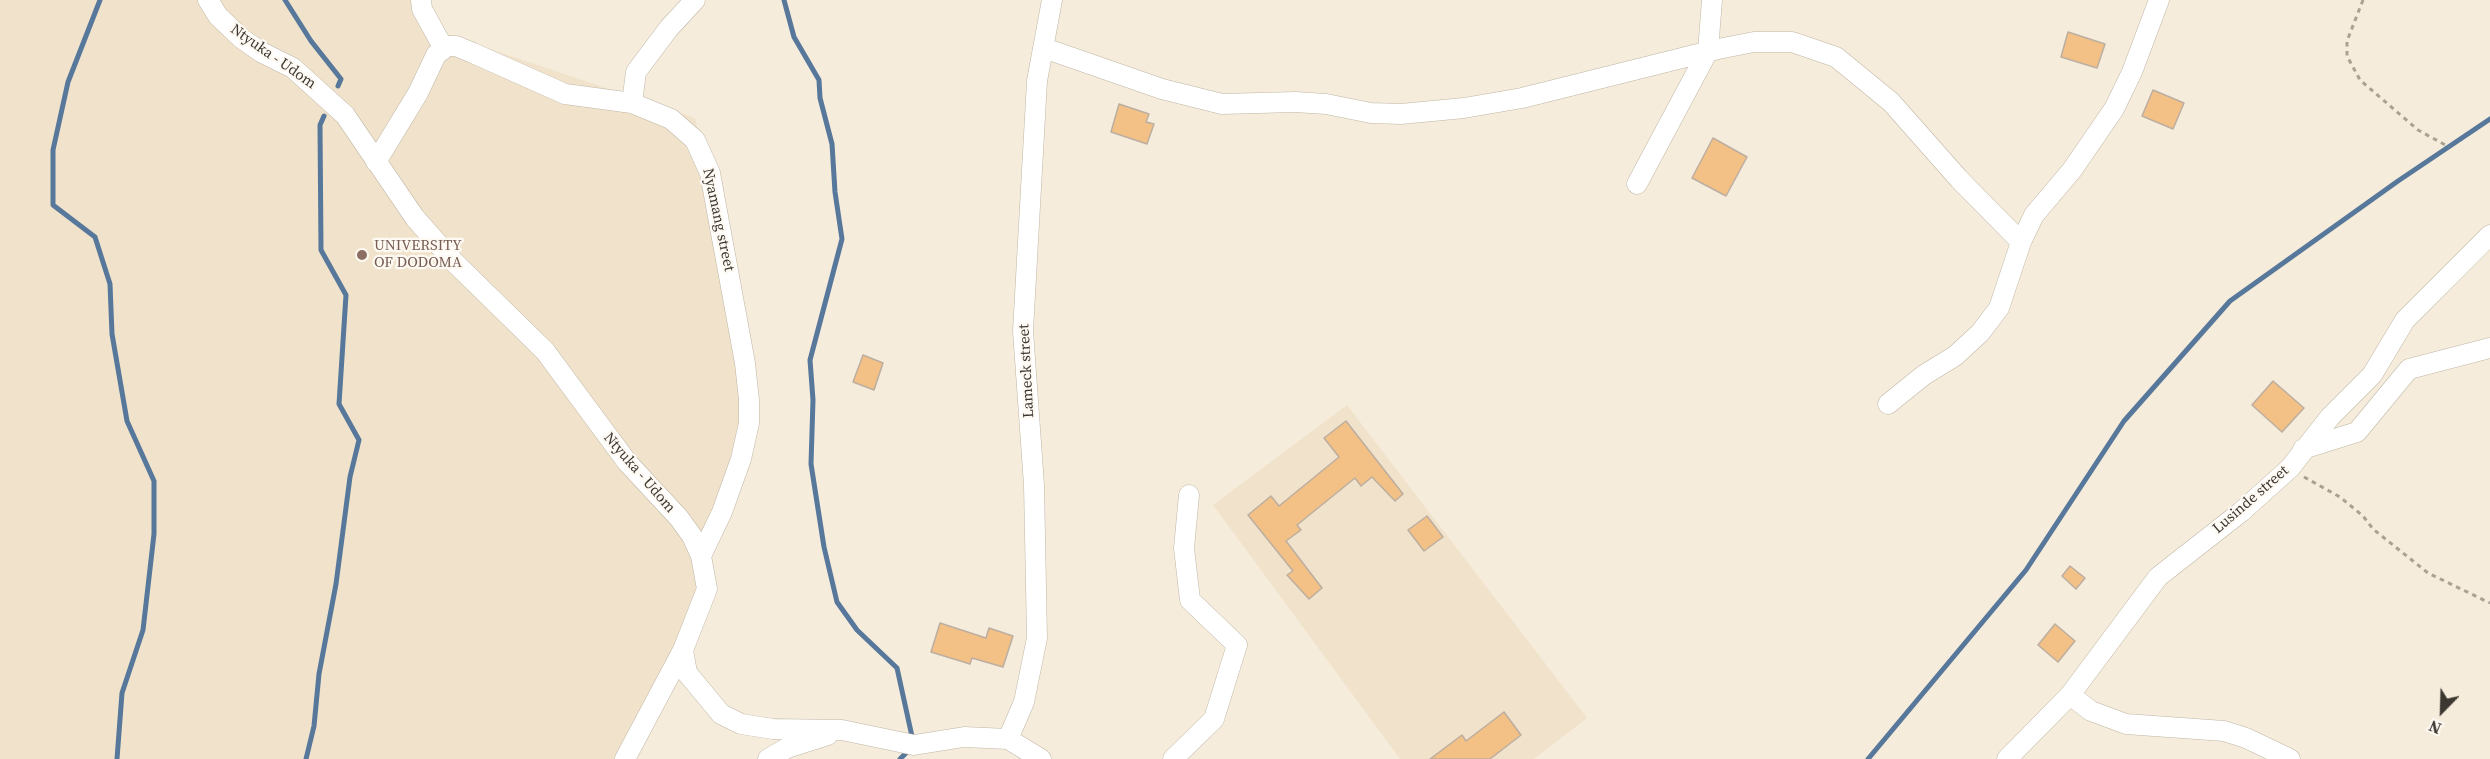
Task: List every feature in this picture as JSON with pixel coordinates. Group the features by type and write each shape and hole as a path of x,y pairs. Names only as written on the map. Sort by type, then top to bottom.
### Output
{"street":[{"name":"Ntyuka - Udom","path":"208,0 218,16 241,38 261,52 293,68 345,115 415,218 438,245 545,351 627,462 679,518 701,556 707,590 683,650 625,759"},
{"path":"376,162 418,93 436,55 444,49 422,9 422,0"},
{"path":"632,103 636,72 669,28 695,0"},
{"name":"Lameck street","path":"1008,739 1024,702 1037,638 1034,484 1023,331 1034,158 1032,134 1037,81 1052,0"},
{"path":"1637,184 1708,51 1712,0"},
{"path":"1888,404 1924,375 1955,356 1980,333 2000,309 2021,242 2034,215 2072,170 2114,110 2132,72 2159,0"},
{"path":"1044,48 1162,89 1222,104 1295,102 1326,104 1371,113 1401,114 1464,108 1522,98 1708,51 1754,42 1792,42 1836,57 1891,102 1959,179 2021,242"},
{"name":"Nyamang street","path":"444,49 447,46 456,46 565,94 632,103 671,119 695,140 710,173 745,363 749,423 741,459 722,512 701,556"},
{"name":"Lusinde street","path":"2007,759 2070,695 2158,577 2241,513 2290,468 2330,417 2372,375 2406,320 2490,236"},
{"path":"2303,449 2357,432 2409,369 2490,348"},
{"path":"1173,759 1214,719 1237,645 1190,600 1184,548 1189,495"},
{"path":"683,650 687,673 721,714 741,724 773,729 842,730 914,745 964,737 1008,739 1041,759"},
{"path":"2070,695 2091,711 2126,724 2224,731 2246,738 2290,759"},
{"path":"768,759 787,748 842,730"}],"path":[{"path":"2363,0 2347,41 2347,56 2360,80 2418,130 2449,147"},
{"path":"2290,468 2340,497 2363,516 2373,529 2428,573 2490,603"}],"shaded area":[{"name":"UNIVERSITY OF DODOMA","path":"0,0 417,0 419,25 695,118 753,391 688,653 625,759 0,759"},
{"path":"1347,405 1587,718 1534,759 1400,759 1213,505"}],"building":[{"path":"2068,32 2105,44 2097,68 2061,57"},
{"path":"2153,90 2184,103 2173,129 2142,116"},
{"path":"1119,104 1149,114 1146,122 1154,124 1147,144 1111,132"},
{"path":"1713,138 1747,157 1726,196 1692,178"},
{"path":"863,355 883,363 874,390 853,382"},
{"path":"2273,381 2304,408 2282,432 2252,405"},
{"path":"1346,421 1403,494 1395,501 1372,477 1361,486 1355,478 1297,525 1301,530 1286,541 1322,588 1309,599 1287,575 1293,571 1248,515 1271,496 1279,506 1339,457 1324,438"},
{"path":"1427,516 1443,537 1424,551 1408,530"},
{"path":"2070,566 2085,578 2076,589 2062,576"},
{"path":"940,623 986,638 989,628 1013,636 1003,667 972,658 970,664 931,652"},
{"path":"2055,624 2075,641 2058,662 2038,645"},
{"path":"1504,712 1521,735 1490,759 1430,759 1462,735 1466,741"}],"waterway":[{"path":"100,0 68,82 53,150 53,205 95,237 110,284 112,334 127,421 154,481 154,534 143,630 122,693 117,759"},
{"path":"285,0 311,41 341,79 338,86"},
{"path":"784,0 794,37 819,80 820,98 832,144 835,192 842,239 810,360 813,400 811,464 824,547 837,602 857,630 897,668 913,741"},
{"path":"306,759 314,726 319,674 336,584 350,477 359,440 339,404 346,295 321,250 320,125 324,116"},
{"path":"1868,759 2026,570 2124,421 2230,301 2398,181 2490,119"},
{"path":"900,759 910,749"}],"place":[{"name":"UNIVERSITY OF DODOMA","path":"362,255"}]}
